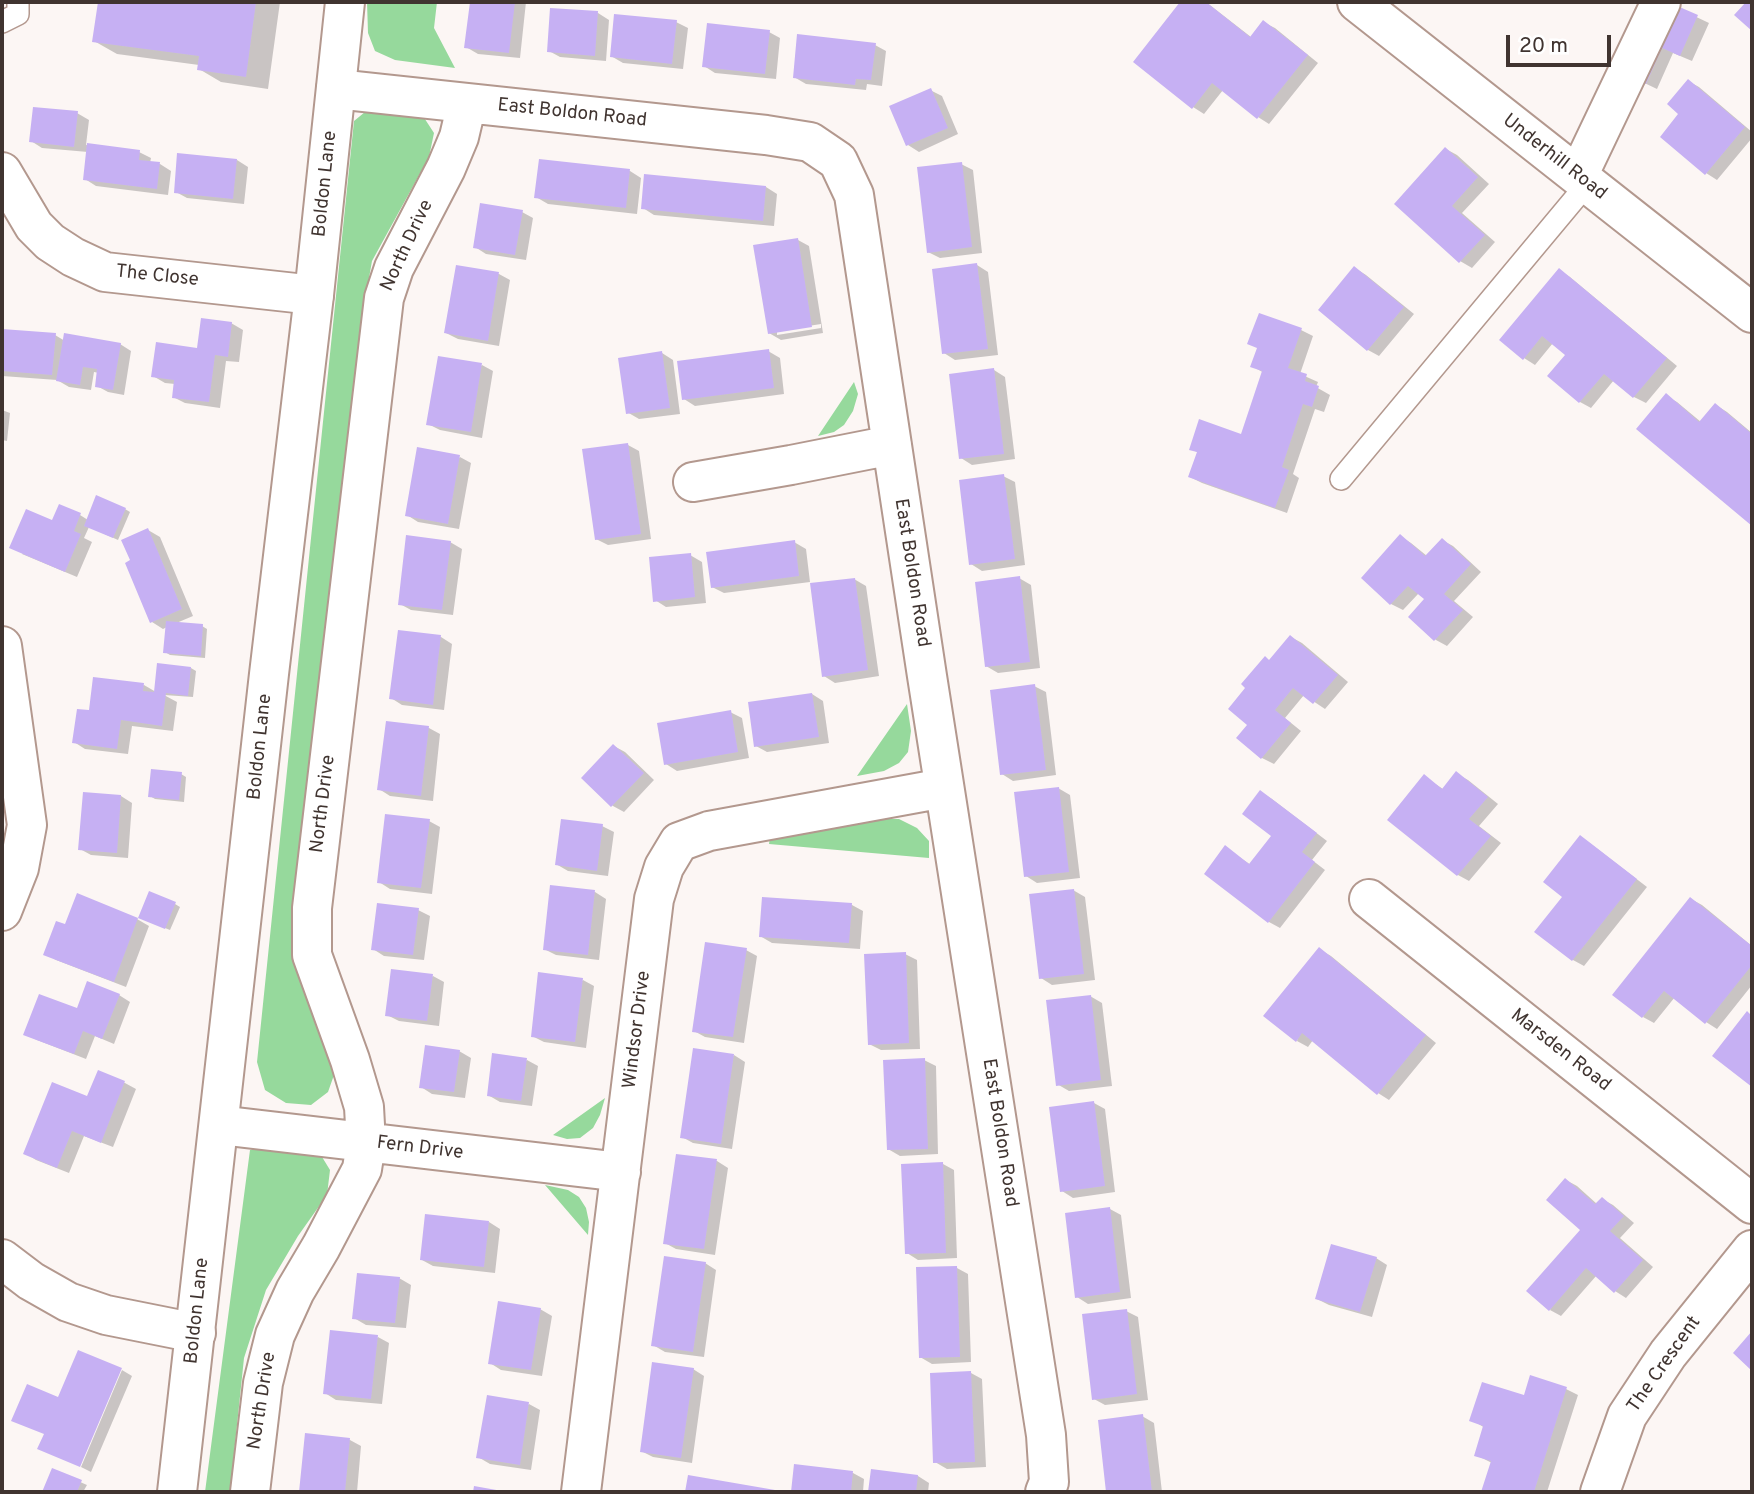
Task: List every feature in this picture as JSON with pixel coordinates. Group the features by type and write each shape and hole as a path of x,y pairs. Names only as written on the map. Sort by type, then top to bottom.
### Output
{"street":[{"name":"Boldon Lane","path":"177,1492 345,2"},
{"name":"Underhill Road","path":"1357,2 1752,313"},
{"path":"1582,180 1661,2"},
{"name":"East Boldon Road","path":"336,89 788,138 810,142 838,161 854,195 1046,1434 1049,1482 1045,1492"},
{"name":"North Drive","path":"250,1492 263,1384 275,1335 295,1290 362,1170 366,1143 364,1107 312,955 312,908 384,298 394,268 446,168 459,137 467,103"},
{"name":"The Close","path":"2,172 34,226 50,242 73,257 105,272 314,295"},
{"path":"693,482 892,445"},
{"path":"2,646 26,825 19,868 2,911"},
{"name":"Windsor Drive","path":"581,1492 654,899 664,867 679,842 709,831 944,788"},
{"name":"Marsden Road","path":"1368,899 1752,1204"},
{"name":"Fern Drive","path":"219,1125 621,1172"},
{"name":"The Crescent","path":"1600,1492 1627,1416 1668,1354 1752,1250"},
{"path":"6,1269 68,1302 106,1315 196,1333"}],"lane":[{"path":"2,22 18,14 18,2"},
{"path":"1341,479 1582,180"}],"green space":[{"path":"367,2 437,2 434,28 455,68 395,60 375,51 368,33"},
{"path":"397,107 421,113 434,133 429,157 372,261 361,323 293,941 302,986 334,1075 328,1092 311,1105 286,1103 265,1090 257,1062 354,121 365,112"},
{"path":"854,382 858,394 853,411 844,425 834,432 818,436"},
{"path":"907,704 911,731 908,752 899,763 884,771 857,776"},
{"path":"876,819 899,819 917,828 929,841 929,858 769,844 770,837"},
{"path":"605,1098 593,1128 580,1138 567,1139 553,1135"},
{"path":"273,1144 319,1152 330,1170 327,1195 298,1236 266,1290 244,1358 230,1492 205,1492 250,1150"},
{"path":"545,1185 568,1190 579,1197 586,1208 588,1235"}],"building":[{"path":"98,2 256,2 246,77 197,70 199,56 92,42"},
{"path":"470,2 515,2 509,53 464,48"},
{"path":"1180,2 1206,2 1250,37 1263,20 1308,55 1257,119 1212,83 1192,109 1133,62"},
{"path":"1668,2 1698,15 1680,56 1662,48 1646,84 1632,78"},
{"path":"1746,2 1752,2 1752,31 1734,15"},
{"path":"550,8 598,11 595,56 547,52"},
{"path":"614,14 677,20 672,64 610,57"},
{"path":"707,23 770,30 765,74 702,67"},
{"path":"797,34 876,43 871,80 856,79 855,85 793,78"},
{"path":"1688,79 1745,127 1705,175 1660,137 1678,114 1667,104"},
{"path":"931,88 948,128 906,146 889,106"},
{"path":"33,107 78,111 74,147 29,142"},
{"path":"87,143 140,150 139,160 160,162 157,189 83,180"},
{"path":"1445,147 1478,177 1452,206 1485,235 1459,263 1394,204"},
{"path":"177,153 237,159 233,199 174,193"},
{"path":"539,159 630,169 626,208 534,198"},
{"path":"962,162 972,247 927,253 917,167"},
{"path":"644,174 766,186 763,221 641,209"},
{"path":"480,203 523,210 515,255 473,248"},
{"path":"798,238 812,327 768,334 753,245"},
{"path":"977,263 988,349 942,354 932,269"},
{"path":"456,265 499,272 488,341 444,333"},
{"path":"1354,266 1404,307 1367,351 1318,310"},
{"path":"1559,268 1667,358 1633,398 1604,374 1579,403 1547,376 1565,355 1542,336 1523,360 1499,340"},
{"path":"1259,313 1302,328 1288,368 1307,374 1305,381 1319,386 1312,407 1303,404 1282,467 1289,470 1275,508 1188,477 1197,452 1189,450 1199,419 1241,434 1262,371 1250,367 1257,348 1247,344"},
{"path":"201,318 232,322 228,357 215,355 209,402 172,398 174,380 151,377 156,342 197,348"},
{"path":"2,329 56,333 52,375 2,371"},
{"path":"64,333 121,343 113,390 95,387 97,369 83,367 80,385 56,381"},
{"path":"769,349 774,388 682,400 677,361"},
{"path":"662,351 670,408 626,414 618,358"},
{"path":"438,356 482,363 471,432 426,425"},
{"path":"994,368 1004,454 959,459 949,374"},
{"path":"1666,393 1699,422 1715,403 1752,434 1752,526 1636,429"},
{"path":"628,443 641,534 595,540 582,449"},
{"path":"417,447 460,455 448,524 405,516"},
{"path":"1004,474 1015,559 969,565 959,480"},
{"path":"96,495 126,508 113,538 84,526"},
{"path":"59,504 81,513 74,531 81,534 65,572 9,548 26,509 52,520"},
{"path":"148,528 182,609 150,623 125,563 130,560 121,540"},
{"path":"1400,534 1425,556 1442,538 1471,564 1444,594 1463,610 1434,641 1408,617 1424,599 1408,586 1390,605 1361,578"},
{"path":"406,535 451,541 442,610 398,605"},
{"path":"795,540 799,576 711,588 706,552"},
{"path":"691,553 695,597 653,602 649,557"},
{"path":"1020,576 1030,662 985,667 975,582"},
{"path":"855,578 868,670 822,677 810,583"},
{"path":"166,621 203,624 201,656 163,653"},
{"path":"398,630 441,635 433,705 389,699"},
{"path":"1290,635 1338,675 1313,704 1293,688 1275,710 1291,723 1261,759 1236,738 1247,725 1228,709 1245,688 1241,684 1265,656 1269,660"},
{"path":"157,663 191,667 188,696 166,693 162,726 121,720 117,749 72,743 77,709 89,710 93,677 144,683 143,691 154,692"},
{"path":"1035,684 1046,770 1000,775 990,690"},
{"path":"812,693 819,737 754,747 748,702"},
{"path":"731,710 738,752 664,765 657,723"},
{"path":"386,721 429,726 421,796 377,790"},
{"path":"613,744 644,773 611,807 581,778"},
{"path":"151,769 182,772 179,800 148,797"},
{"path":"1456,771 1488,797 1469,819 1491,836 1457,876 1387,820 1424,774 1442,789"},
{"path":"1059,787 1069,872 1024,877 1014,792"},
{"path":"1260,790 1317,833 1302,852 1315,862 1268,923 1204,874 1225,845 1249,864 1271,836 1242,814"},
{"path":"83,792 121,795 117,853 78,850"},
{"path":"385,814 430,819 421,888 377,883"},
{"path":"561,819 603,824 597,871 555,865"},
{"path":"1580,835 1637,879 1572,961 1534,932 1562,897 1543,882"},
{"path":"550,885 595,890 588,955 543,950"},
{"path":"1074,889 1084,974 1039,979 1029,894"},
{"path":"149,891 176,902 165,929 138,918"},
{"path":"77,893 138,918 114,982 43,955 56,921 65,924"},
{"path":"762,897 852,903 849,943 759,937"},
{"path":"1690,897 1752,946 1752,965 1705,1024 1664,991 1642,1018 1612,995"},
{"path":"377,903 419,908 413,955 371,950"},
{"path":"705,942 747,948 733,1037 692,1032"},
{"path":"1319,947 1426,1035 1377,1095 1302,1033 1296,1042 1263,1016"},
{"path":"906,952 909,1043 868,1045 864,954"},
{"path":"391,969 433,974 427,1021 385,1016"},
{"path":"538,972 583,978 575,1042 531,1037"},
{"path":"87,981 120,994 102,1039 83,1031 74,1054 23,1035 39,994 77,1008"},
{"path":"1091,995 1101,1080 1056,1086 1046,1000"},
{"path":"1747,1011 1752,1016 1752,1087 1712,1056"},
{"path":"425,1045 460,1050 454,1092 419,1088"},
{"path":"693,1048 734,1054 721,1144 680,1138"},
{"path":"492,1053 527,1058 521,1101 487,1096"},
{"path":"925,1058 928,1149 887,1150 883,1060"},
{"path":"98,1070 125,1081 101,1143 72,1131 57,1168 23,1154 52,1082 87,1096"},
{"path":"1094,1101 1105,1186 1060,1192 1049,1107"},
{"path":"676,1154 717,1159 704,1249 663,1244"},
{"path":"943,1162 946,1253 905,1254 901,1164"},
{"path":"1565,1178 1595,1204 1602,1197 1624,1216 1610,1231 1643,1260 1614,1293 1586,1268 1549,1311 1526,1291 1580,1230 1546,1200"},
{"path":"1110,1207 1120,1292 1075,1298 1065,1213"},
{"path":"425,1214 489,1221 484,1267 420,1260"},
{"path":"1331,1244 1377,1257 1360,1312 1315,1299"},
{"path":"664,1256 706,1262 693,1352 651,1346"},
{"path":"957,1266 960,1357 919,1358 916,1267"},
{"path":"357,1273 400,1277 395,1323 352,1319"},
{"path":"498,1301 541,1308 531,1370 488,1364"},
{"path":"1127,1309 1137,1394 1092,1400 1082,1314"},
{"path":"330,1330 378,1335 371,1399 323,1394"},
{"path":"1752,1331 1752,1371 1733,1353"},
{"path":"78,1350 122,1368 80,1467 37,1449 44,1434 11,1421 27,1384 58,1397"},
{"path":"652,1362 694,1368 681,1458 640,1452"},
{"path":"971,1371 975,1462 933,1463 930,1373"},
{"path":"1530,1375 1567,1387 1534,1492 1481,1492 1491,1461 1474,1456 1483,1426 1469,1421 1482,1382 1524,1395"},
{"path":"487,1395 529,1402 520,1465 476,1458"},
{"path":"1143,1414 1152,1492 1106,1492 1098,1420"},
{"path":"305,1433 350,1438 345,1492 299,1492"},
{"path":"794,1464 853,1471 851,1492 791,1492"},
{"path":"52,1468 82,1480 77,1492 42,1492"},
{"path":"871,1469 918,1475 916,1492 868,1492"},
{"path":"688,1475 775,1490 775,1492 685,1492"},
{"path":"474,1486 502,1491 502,1492 473,1492"}]}
